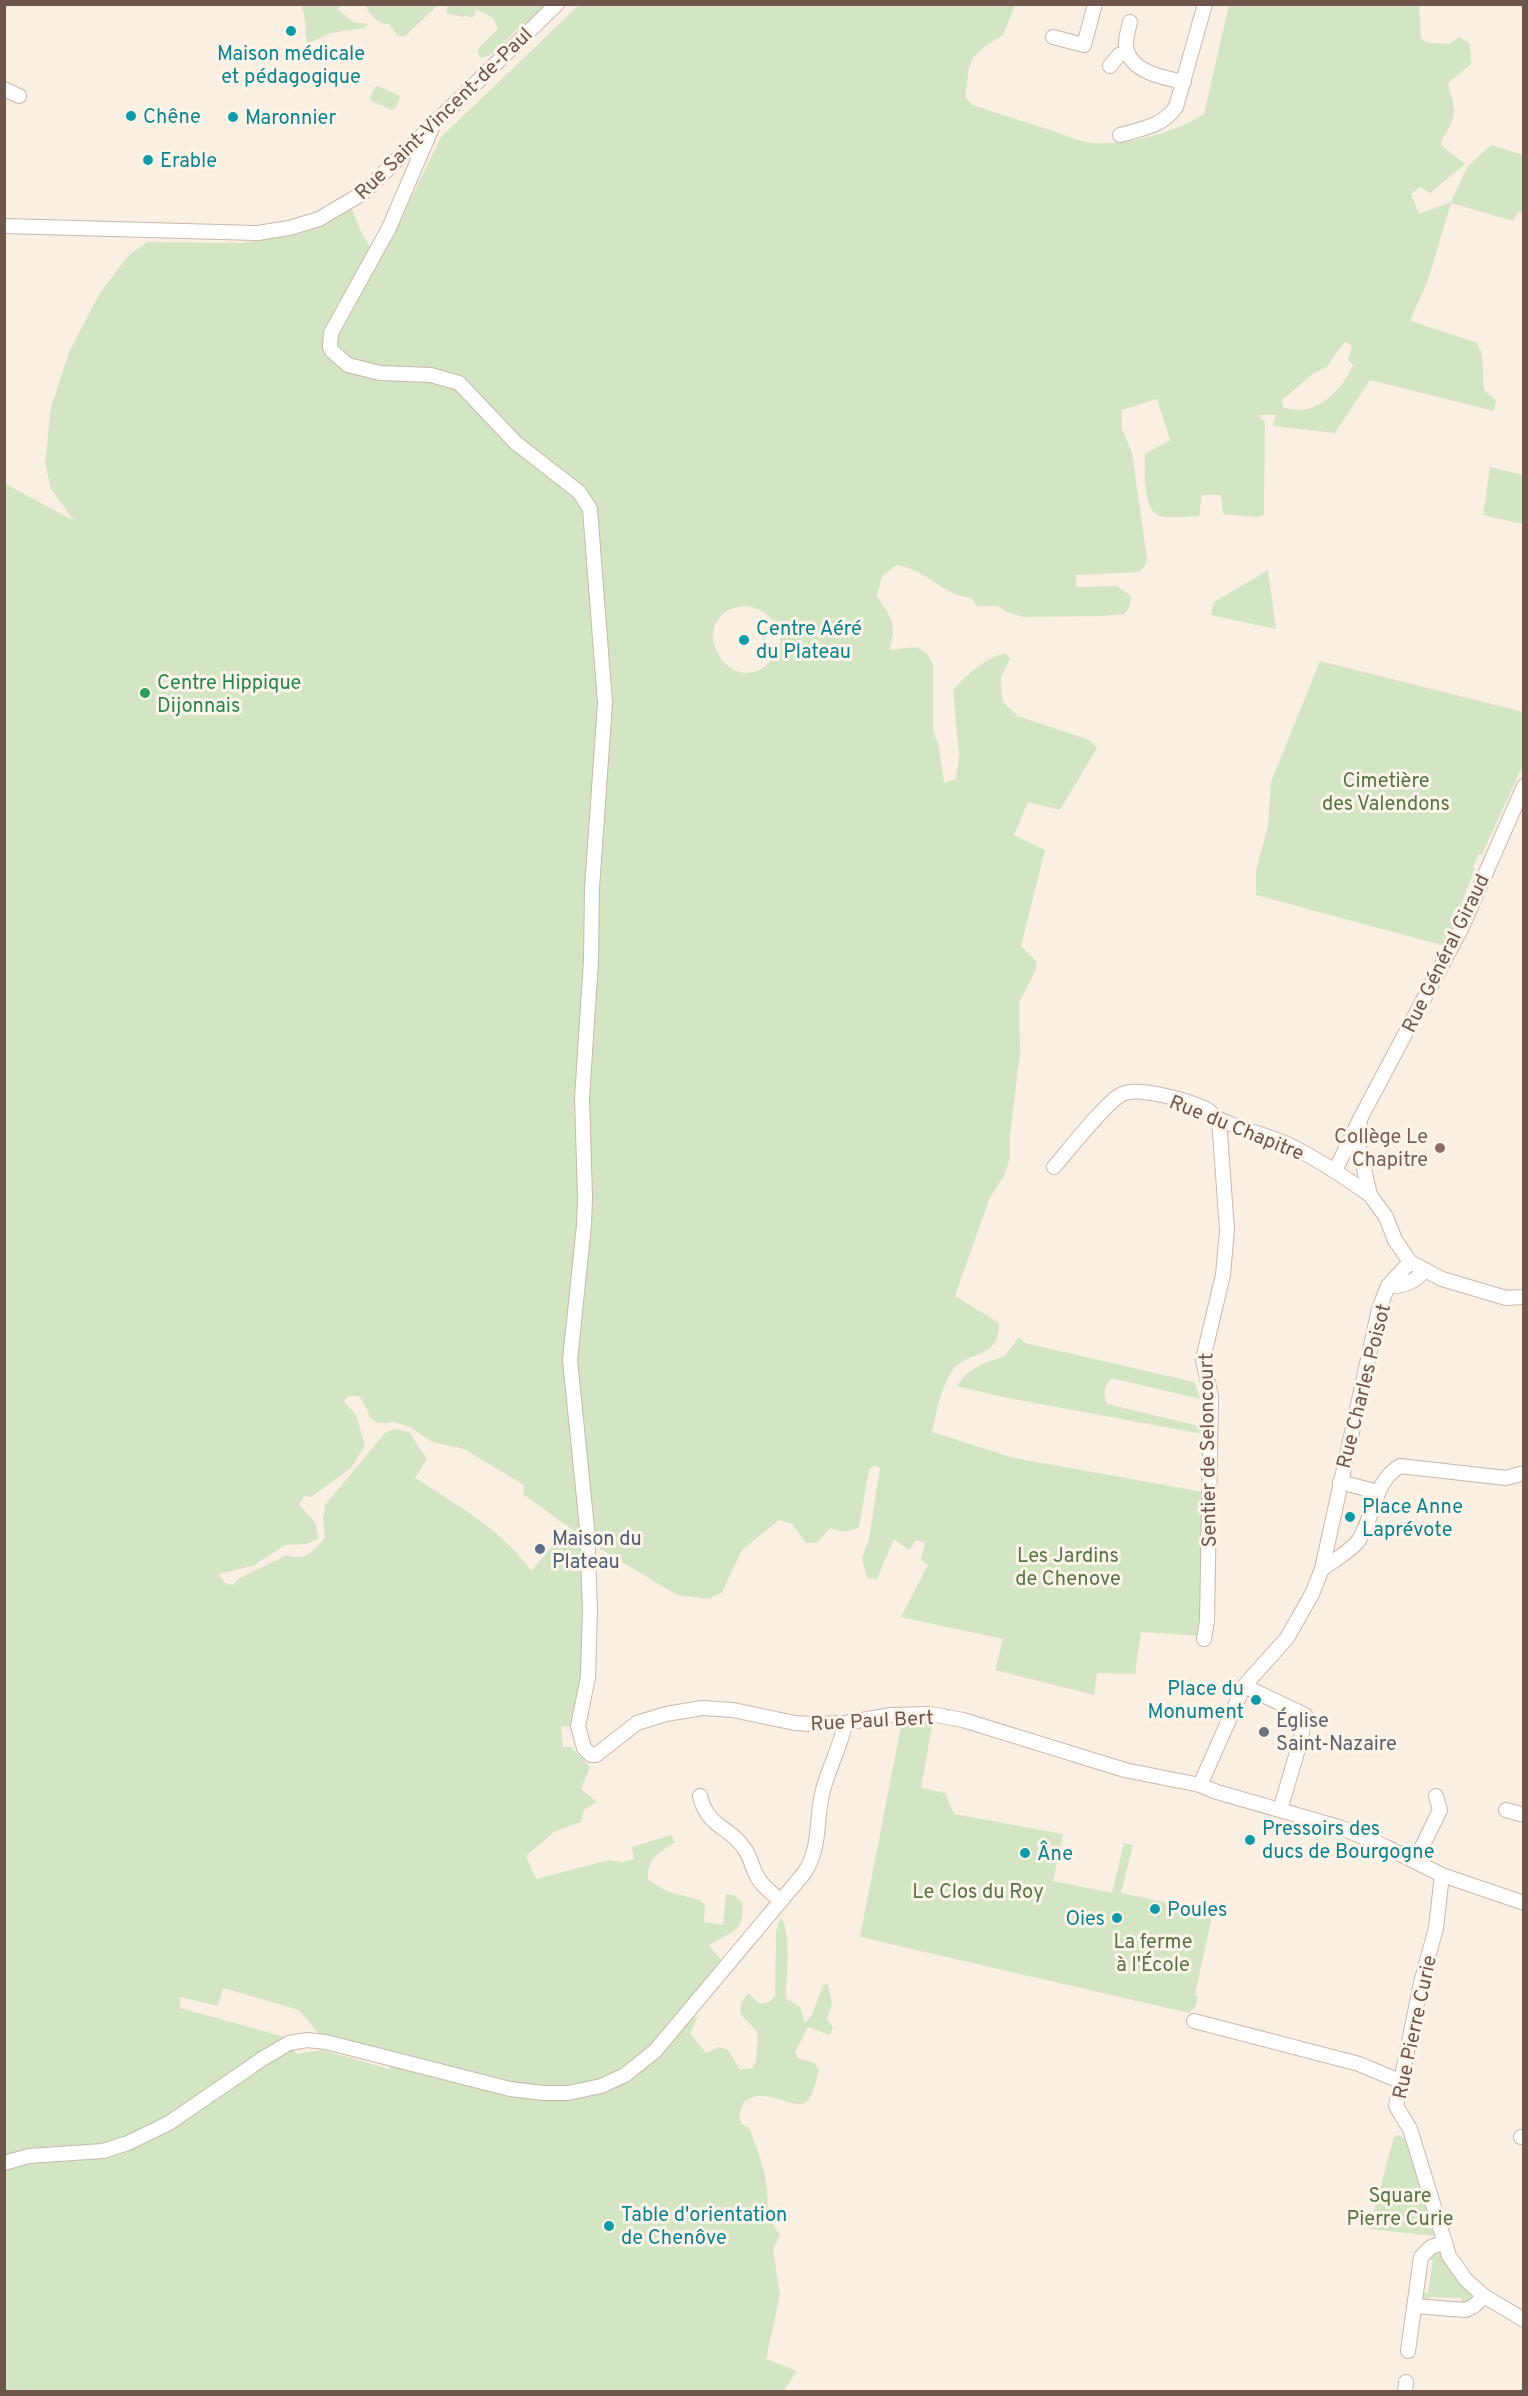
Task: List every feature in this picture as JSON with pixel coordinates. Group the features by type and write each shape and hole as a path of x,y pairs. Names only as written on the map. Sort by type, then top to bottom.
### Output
{"street":[{"name":"Rue Saint-Vincent-de-Paul","path":"4,226 258,233 297,226 319,219 363,193 557,4"},
{"path":"1053,37 1084,45 1095,4"},
{"path":"1120,135 1161,123 1171,115 1184,82 1205,4"},
{"path":"1127,52 1130,22"},
{"path":"1127,52 1146,71 1184,82"},
{"path":"1110,66 1119,55 1127,52"},
{"path":"4,89 19,96"},
{"name":"Rue Paul Bert","path":"434,123 389,228 331,333 330,346 332,351 348,365 380,372 431,375 459,382 516,443 579,492 590,509 605,703 592,888 591,961 582,1098 585,1216 570,1360 588,1545 590,1656 578,1726 581,1743 587,1752 594,1755 600,1753 624,1731 637,1723 666,1714 702,1708 733,1710 795,1723 845,1723 891,1715 931,1714 963,1720 1125,1770 1200,1785 1342,1828 1442,1875 1524,1903"},
{"name":"Rue Général Giraud","path":"1335,1171 1361,1117 1462,927 1524,786"},
{"name":"Rue du Chapitre","path":"1054,1167 1110,1104 1122,1094 1135,1092 1155,1094 1206,1109 1219,1119 1292,1146 1335,1171 1370,1196"},
{"name":"Rue Général Giraud","path":"1361,1117 1359,1148 1370,1196 1386,1217 1395,1240 1410,1262"},
{"name":"Sentier de Seloncourt","path":"1204,1639 1207,1621 1211,1397 1203,1359 1223,1275 1227,1230 1219,1119"},
{"path":"1410,1262 1442,1279 1506,1298 1524,1297"},
{"name":"Rue Charles Poisot","path":"1340,1482 1379,1309 1388,1286 1410,1262"},
{"path":"1388,1286 1400,1287 1419,1277 1425,1270"},
{"path":"1322,1569 1358,1541 1378,1492 1393,1470 1400,1466 1506,1478 1524,1473"},
{"path":"1200,1785 1244,1686 1287,1638 1312,1594 1322,1569 1340,1482 1378,1492"},
{"path":"1244,1686 1305,1715 1301,1739 1280,1810"},
{"path":"4,2163 29,2156 103,2151 128,2143 169,2123 290,2043 307,2040 326,2042 510,2089 544,2093 568,2093 601,2086 625,2075 655,2051 805,1872 816,1851 822,1791 845,1723"},
{"path":"700,1796 703,1807 712,1821 740,1842 748,1854 758,1879 781,1901"},
{"path":"1415,1862 1440,1810 1436,1796"},
{"path":"1506,1810 1524,1815"},
{"name":"Rue Pierre Curie","path":"1442,1875 1436,1928 1421,1983 1396,2106 1410,2129 1449,2256 1466,2280 1484,2296 1524,2320"},
{"path":"1194,2021 1359,2064 1402,2082"},
{"path":"1408,2351 1421,2257 1431,2247 1445,2242"},
{"path":"1414,2306 1466,2310 1484,2296"}],"green space":[{"path":"301,5 342,5 337,9 353,22 369,24 364,28 331,33 307,44"},
{"path":"365,5 438,5 405,36 398,36 389,24 381,23 374,18"},
{"path":"448,5 544,5 541,16 519,28 492,54 480,58 477,50 498,29 493,18 476,9 474,16 470,18 468,15 463,17 446,13"},
{"name":"Les Jardins de Chenove","path":"579,5 1015,5 1003,35 984,47 973,58 969,68 965,97 973,105 1078,140 1107,143 1136,140 1165,132 1204,114 1229,5 1419,5 1421,39 1429,43 1450,44 1459,37 1470,44 1471,64 1448,83 1454,113 1441,141 1443,147 1465,164 1430,193 1420,187 1411,194 1419,214 1451,202 1468,166 1491,145 1523,155 1523,214 1518,212 1513,221 1451,203 1428,280 1410,321 1478,343 1478,349 1481,350 1482,355 1484,390 1496,400 1494,411 1370,380 1335,433 1273,426 1276,415 1258,415 1265,422 1264,514 1258,517 1223,514 1221,495 1202,495 1199,516 1169,517 1154,513 1147,498 1146,489 1145,454 1170,440 1157,399 1122,410 1122,429 1132,453 1147,559 1145,566 1139,572 1076,575 1076,587 1117,586 1131,596 1130,606 1124,614 1023,617 998,606 977,606 971,598 951,592 918,572 897,565 882,576 877,596 892,622 893,634 889,650 917,647 927,654 933,664 933,731 939,747 944,783 956,779 959,755 953,690 977,667 1006,653 1010,659 1001,677 1002,701 1018,716 1089,740 1097,748 1060,810 1028,802 1014,835 1045,850 1021,946 1036,961 1036,970 1019,1002 1020,1053 1010,1136 1010,1158 1004,1176 990,1197 955,1296 999,1323 998,1335 989,1349 967,1359 953,1370 942,1392 932,1432 1014,1458 1203,1492 1202,1636 1141,1632 1135,1674 1097,1673 1094,1695 995,1670 1003,1639 901,1617 928,1565 921,1560 925,1543 916,1540 909,1550 894,1539 877,1579 867,1578 862,1558 869,1539 880,1468 875,1465 869,1469 859,1527 845,1531 830,1528 817,1543 806,1543 792,1524 779,1520 742,1550 722,1592 709,1599 677,1595 592,1544 523,1494 524,1485 464,1449 432,1442 410,1427 394,1422 378,1423 370,1418 359,1396 349,1396 344,1401 356,1415 365,1445 351,1468 311,1497 304,1496 299,1505 316,1524 318,1539 306,1544 285,1545 253,1566 218,1574 225,1583 233,1585 238,1579 287,1555 299,1557 314,1550 325,1537 323,1519 325,1505 386,1432 396,1429 409,1432 427,1459 415,1478 493,1531 507,1543 531,1571 562,1535 582,1550 586,1647 571,1726 561,1727 563,1747 571,1747 590,1767 581,1789 597,1802 584,1810 581,1822 555,1831 526,1856 536,1879 609,1860 622,1862 634,1859 632,1847 671,1835 675,1842 652,1861 649,1866 648,1880 669,1892 700,1900 705,1905 704,1922 723,1925 726,1894 734,1895 742,1902 741,1919 736,1929 709,1945 721,1960 721,1964 644,2054 602,2079 548,2088 501,2081 333,2039 319,2034 299,2010 223,1988 218,2006 180,1997 180,2008 285,2037 296,2054 323,2050 389,2069 391,2064 480,2089 548,2099 607,2089 691,2016 698,2017 690,2033 706,2053 719,2047 728,2050 740,2070 752,2068 756,2062 758,2033 740,2013 741,2003 748,1993 760,2004 769,2002 775,1996 776,1931 781,1918 787,1944 786,1998 800,2007 805,2023 812,2015 823,1985 828,1984 832,2004 827,2019 833,2027 830,2035 808,2027 795,2052 798,2058 814,2063 819,2069 815,2086 805,2103 792,2103 757,2096 744,2102 739,2115 741,2124 749,2128 759,2155 766,2182 769,2215 780,2235 773,2250 780,2294 766,2359 797,2371 784,2391 5,2391 4,483 74,521 51,489 45,463 51,408 69,352 100,293 128,256 147,242 242,243 299,234 352,209 361,232 373,252 387,234 396,229 441,137","holes":["1346,342 1352,346 1348,360 1353,365 1342,385 1325,401 1315,406 1294,410 1283,407 1282,400 1314,373 1327,367","744,606 763,612 776,625 779,634 780,643 777,652 771,661 755,672 740,672 727,665 718,653 713,639 715,624 725,612"]},
{"path":"378,86 398,95 400,98 395,109 392,110 372,101 370,97 375,87"},
{"path":"1490,467 1523,475 1523,524 1483,515"},
{"path":"1268,570 1276,629 1211,615 1214,602"},
{"name":"Cimetière des Valendons","path":"1320,661 1523,712 1523,765 1482,854 1479,854 1473,867 1475,869 1459,910 1454,911 1450,921 1453,926 1445,946 1256,895 1256,870 1268,826 1271,782"},
{"path":"1019,1337 1025,1343 1194,1382 1201,1399 1111,1378 1105,1391 1105,1397 1107,1404 1203,1427 1203,1434 1002,1397 957,1386 966,1374 982,1364 1005,1356"},
{"name":"Le Clos du Roy","path":"933,1720 921,1788 945,1793 954,1814 1063,1834 1053,1881 1112,1893 1124,1843 1133,1845 1121,1893 1213,1912 1195,1994 1198,1997 1195,2007 1189,2013 860,1937 902,1721"},
{"name":"Square Pierre Curie","path":"1399,2135 1406,2140 1434,2236 1369,2229 1394,2137"},
{"path":"1436,2250 1461,2285 1472,2295 1470,2302 1461,2306 1461,2298 1429,2297 1429,2305 1421,2301 1420,2292 1428,2293 1433,2260 1425,2258"}],"place":[{"name":"Maison médicale et pédagogique","path":"291,31"},
{"name":"Chêne","path":"131,116"},
{"name":"Maronnier","path":"233,117"},
{"name":"Erable","path":"148,160"},
{"name":"Centre Aéré du Plateau","path":"744,640"},
{"name":"Centre Hippique Dijonnais","path":"145,693"},
{"name":"Collège Le Chapitre","path":"1440,1148"},
{"name":"Place Anne Laprévote","path":"1350,1517"},
{"name":"Maison du Plateau","path":"540,1549"},
{"name":"Place du Monument","path":"1256,1700"},
{"name":"Église Saint-Nazaire","path":"1264,1732"},
{"name":"Pressoirs des ducs de Bourgogne","path":"1250,1840"},
{"name":"Âne","path":"1025,1853"},
{"name":"Poules","path":"1155,1909"},
{"name":"Oies","path":"1117,1918"},
{"name":"Table d'orientation de Chenôve","path":"609,2226"}],"park label":[{"name":"La ferme à l'École","path":"1153,1952"}]}
